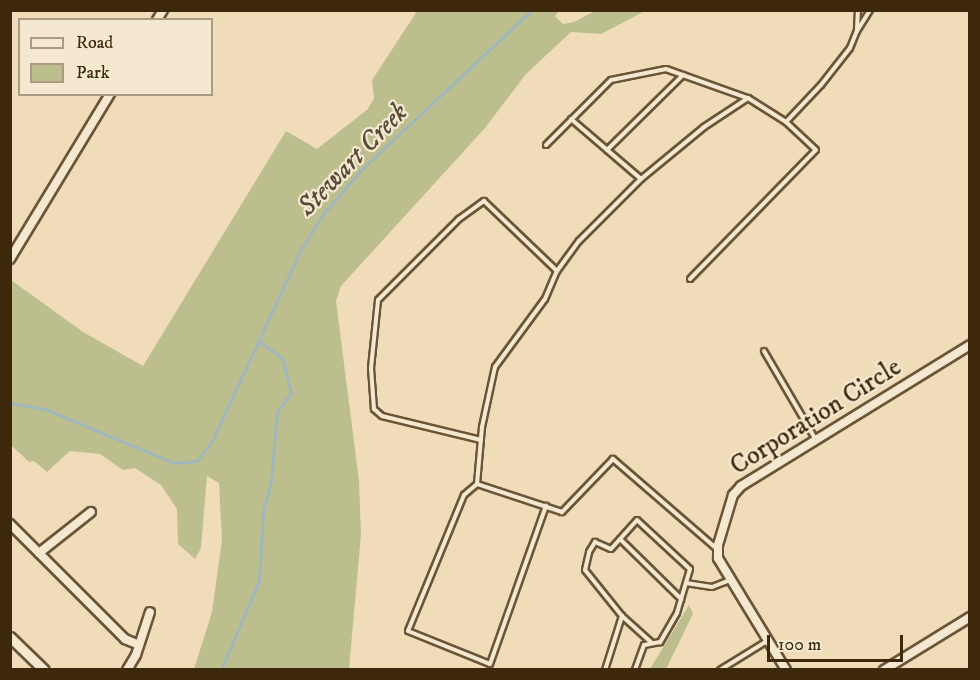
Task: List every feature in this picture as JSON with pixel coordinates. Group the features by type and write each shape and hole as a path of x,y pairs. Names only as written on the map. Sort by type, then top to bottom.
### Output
{"street":[{"path":"10,259 109,96"},
{"name":"Corporation Circle","path":"717,549 735,491 969,345"},
{"path":"39,553 91,512"},
{"path":"10,524 125,639 139,645"},
{"path":"717,549 730,580 786,669"},
{"path":"127,669 139,645 150,612"},
{"path":"884,669 969,617"},
{"path":"10,637 44,669"}],"lane":[{"path":"857,31 858,10"},
{"path":"786,122 829,76 850,48 870,10"},
{"path":"546,145 610,80 666,69 748,98 786,122 816,150 690,279"},
{"path":"607,150 683,75"},
{"path":"546,506 490,664 408,631 464,495 477,483 481,440 495,367 545,299 557,270 579,241 641,179 704,127 748,98"},
{"path":"571,119 641,179"},
{"path":"481,440 382,416 374,409 371,368 378,300 459,219 484,201 557,270"},
{"path":"764,351 816,440"},
{"path":"477,483 562,512 613,459 717,549"},
{"path":"635,669 644,645 652,644 660,642 681,599 690,569 642,521 637,520 611,549 595,542 585,570 622,616 652,644"},
{"path":"620,539 681,599"},
{"path":"686,583 712,587 730,580"},
{"path":"605,669 622,616"},
{"path":"720,669 768,640"}],"green space":[{"path":"414,11 559,11 555,16 563,24 574,22 595,11 645,11 601,34 571,32 526,74 485,128 341,286 336,301 359,481 361,535 349,669 194,669 212,612 222,540 219,483 207,476 201,548 195,559 178,544 177,509 161,485 135,468 123,470 100,454 70,451 47,472 34,461 29,462 11,445 11,280 83,332 143,366 286,131 317,149 368,109 374,98 372,80 416,13"},
{"path":"689,605 693,614 666,669 650,669"}],"waterway":[{"name":"Stewart Creek","path":"10,403 45,409 174,463 197,461 212,441 300,251 324,213 363,168 532,10"},
{"name":"Stewart Creek","path":"221,670 259,581 263,511 271,481 277,412 291,393 282,358 261,343"}]}
